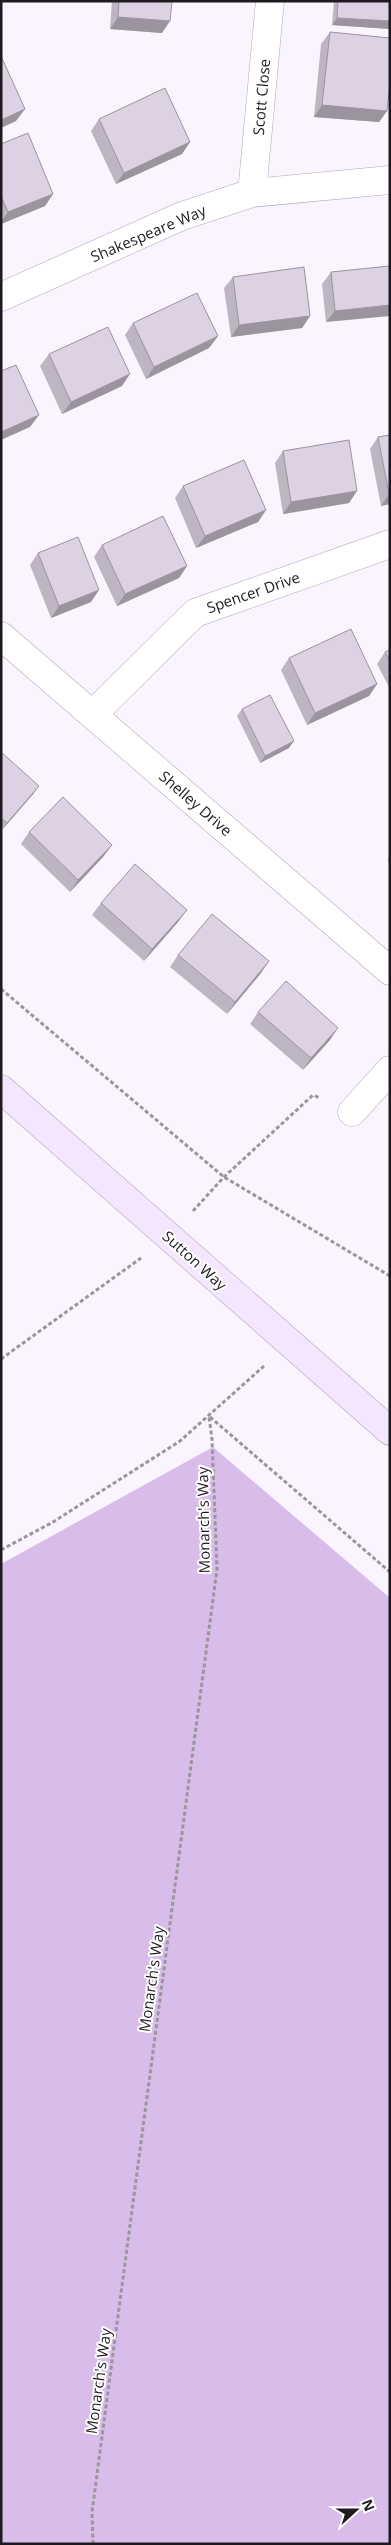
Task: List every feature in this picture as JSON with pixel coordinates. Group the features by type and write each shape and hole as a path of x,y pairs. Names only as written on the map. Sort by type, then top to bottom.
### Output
{"street":[{"name":"Scott Close","path":"252,193 270,1"},
{"name":"Shakespeare Way","path":"1,297 182,216 252,193 390,180"},
{"name":"Spencer Drive","path":"93,714 195,613 390,544"},
{"name":"Shelley Drive","path":"1,636 390,971"},
{"path":"352,1112 390,1070"},
{"name":"Sutton Way","path":"1,1088 390,1431"}],"path":[{"path":"1,988 224,1177 390,1276"},
{"path":"1,1359 169,1238 224,1177 313,1095 352,1112"},
{"path":"1,1550 53,1522 180,1441 210,1417 288,1343"},
{"path":"210,1417 390,1572"},
{"name":"Monarch's Way","path":"92,2544 92,2512 217,1569 210,1417"}],"shaded area":[{"path":"213,1447 390,1598 390,2544 1,2544 1,1564"}],"building":[{"path":"119,1 172,1 170,21 118,17"},
{"path":"338,1 390,1 390,21 337,18"},
{"path":"330,32 390,38 390,84 387,111 322,105"},
{"path":"1,56 25,109 1,120"},
{"path":"165,88 190,142 124,173 99,119"},
{"path":"28,133 53,194 8,212 1,196 1,144"},
{"path":"390,266 390,305 335,311 331,272"},
{"path":"304,267 310,316 239,325 233,277"},
{"path":"197,293 218,336 154,367 133,323"},
{"path":"108,327 130,374 71,402 49,354"},
{"path":"16,365 39,415 1,432 1,371"},
{"path":"390,435 390,494 389,494 378,437"},
{"path":"349,440 357,491 291,502 283,451"},
{"path":"244,460 266,510 205,536 183,486"},
{"path":"163,516 187,566 125,594 102,545"},
{"path":"78,537 99,590 59,606 38,553"},
{"path":"351,629 377,684 315,713 289,658"},
{"path":"390,650 390,661 385,652"},
{"path":"270,695 294,741 265,756 242,709"},
{"path":"1,752 39,786 7,823 1,818"},
{"path":"63,797 112,845 78,880 29,832"},
{"path":"135,864 187,910 152,949 101,903"},
{"path":"212,914 269,961 235,1002 178,955"},
{"path":"286,981 338,1028 311,1058 258,1012"}]}
